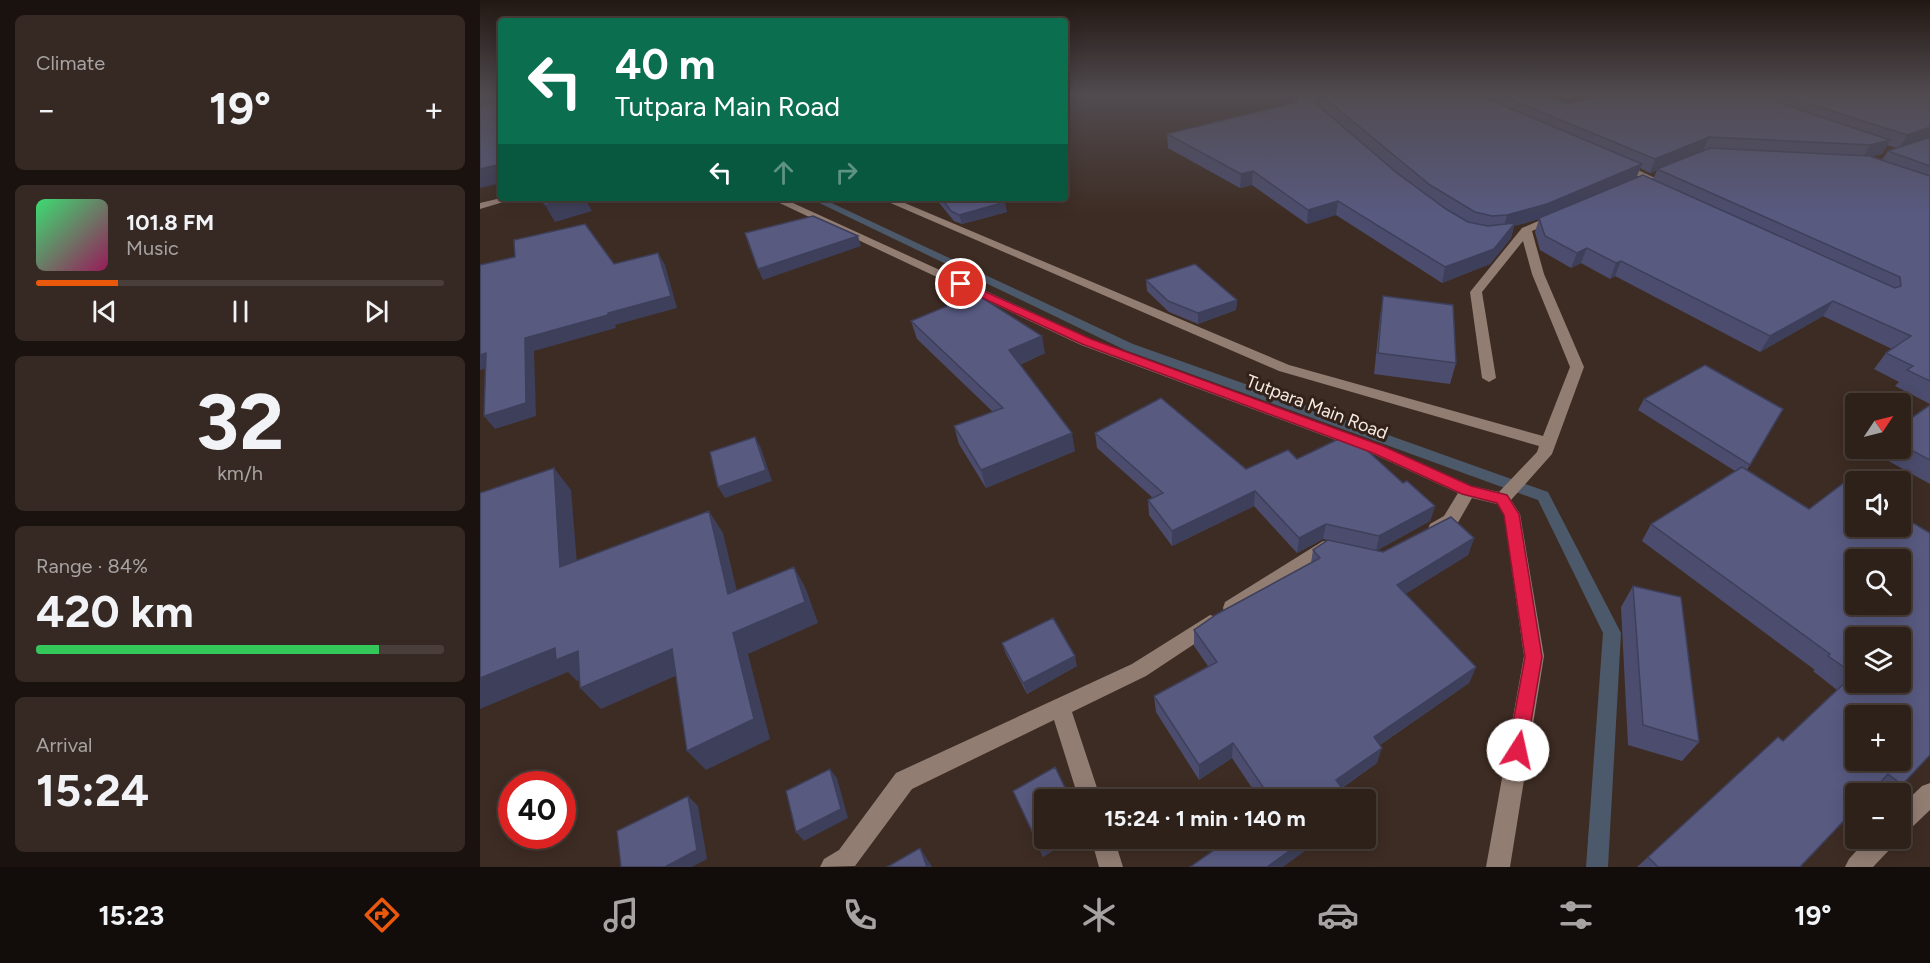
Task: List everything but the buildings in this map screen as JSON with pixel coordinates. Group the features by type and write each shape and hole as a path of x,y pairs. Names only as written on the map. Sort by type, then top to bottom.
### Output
{"street":[{"path":"1606,159 1649,181"},
{"path":"480,206 500,201"},
{"name":"Tutpara Main Road","path":"780,201 1086,342 1378,450 1467,490 1502,499"},
{"path":"891,201 1284,368 1546,449"},
{"path":"1505,233 1526,230 1566,213"},
{"path":"1498,867 1534,657 1512,514 1502,499 1546,449 1577,366 1538,274 1526,230"},
{"path":"1489,378 1476,292 1526,230"},
{"path":"1419,538 1450,521 1467,490"},
{"path":"832,867 847,858 904,781 1139,670 1323,548 1345,552"},
{"path":"1061,708 1087,789"},
{"path":"1911,812 1930,794"},
{"path":"1105,849 1111,867"},
{"path":"1857,867 1874,849"}],"waterway":[{"path":"820,201 1129,347 1543,496 1612,633 1597,867"}],"route":[{"path":"961,284 1086,342 1378,450 1467,490 1502,499 1512,514 1534,657 1518,750"}]}
